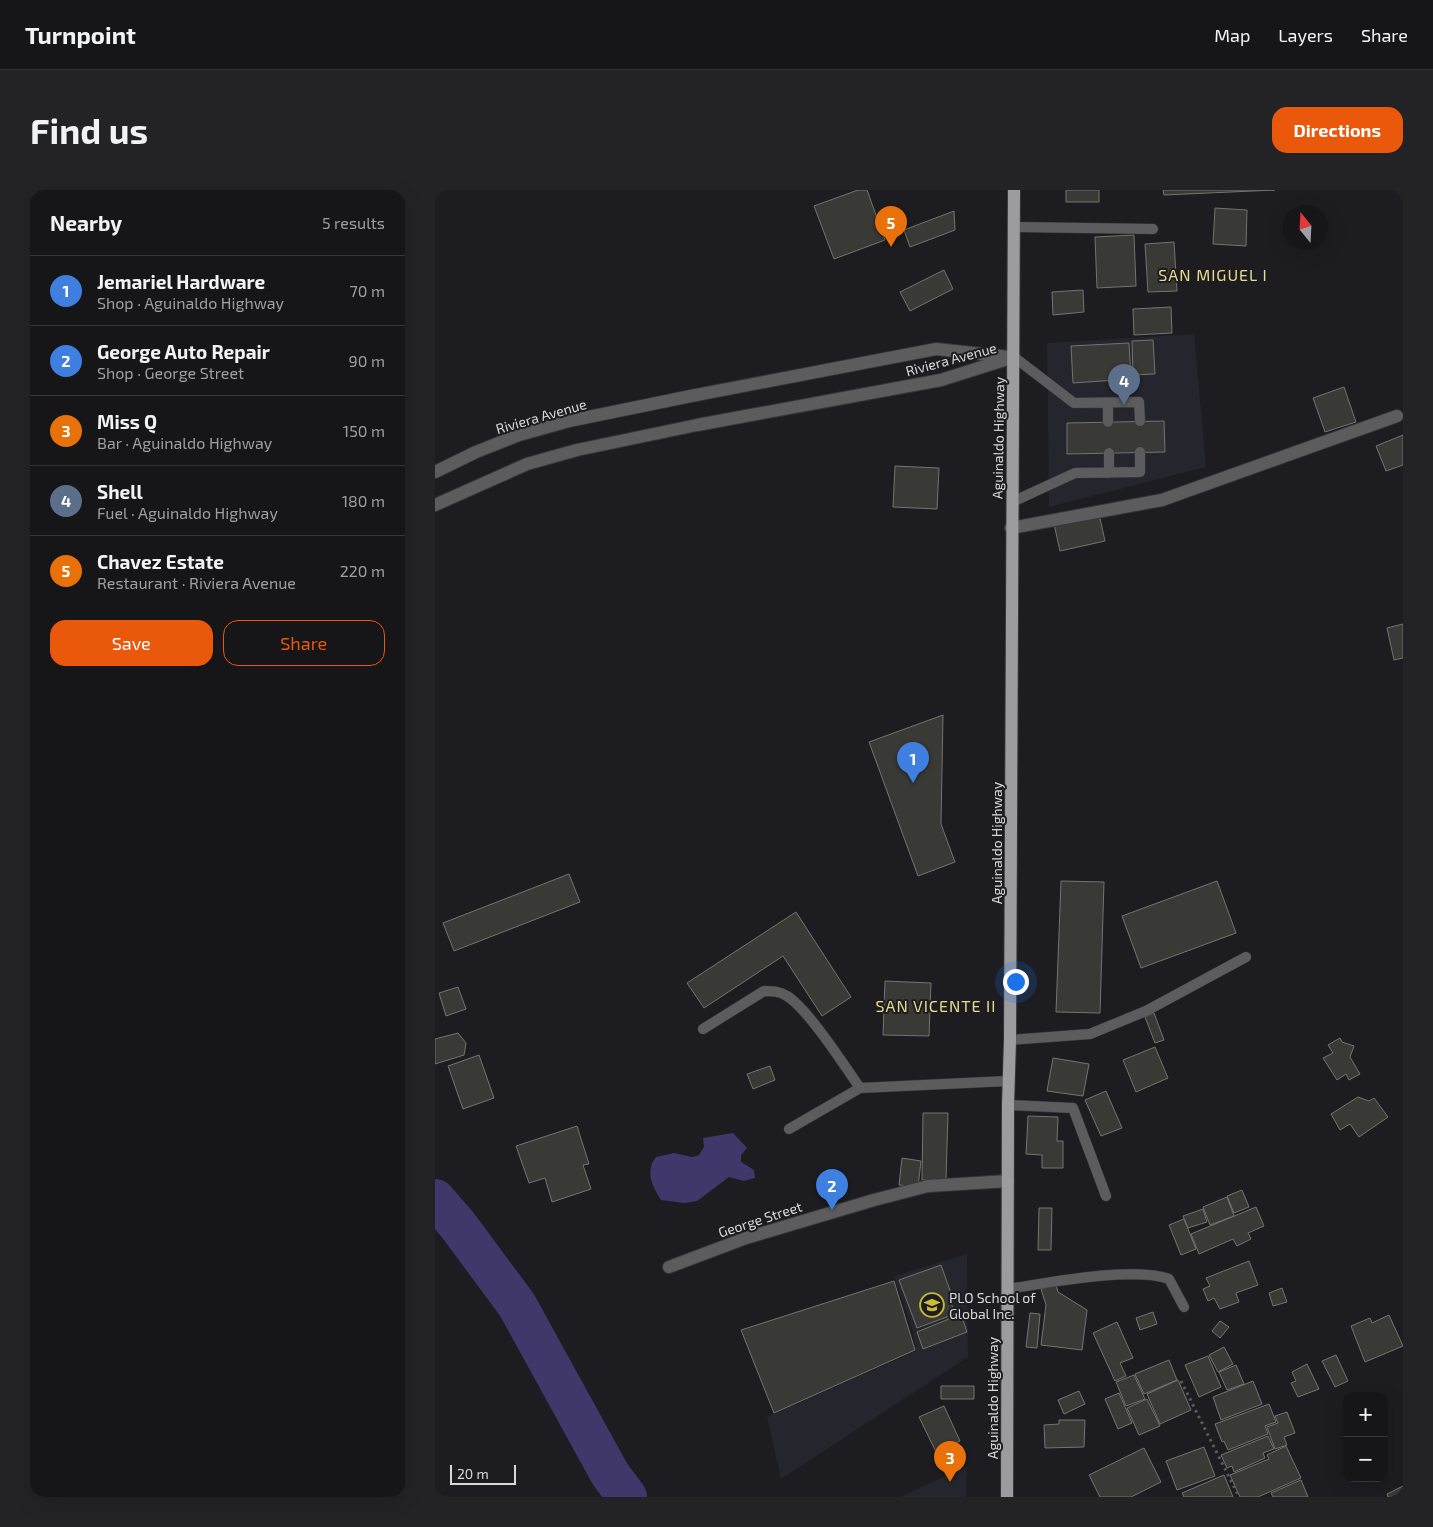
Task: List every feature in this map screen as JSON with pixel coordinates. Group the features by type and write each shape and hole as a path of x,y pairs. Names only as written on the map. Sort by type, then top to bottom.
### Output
{"main road":[{"name":"Aguinaldo Highway","path":"1007,1497 1007,1105 1010,1040 1014,190"}],"street":[{"name":"Riviera Avenue","path":"435,472 475,452 519,435 569,421 691,396 936,349 1014,357"},
{"name":"Riviera Avenue","path":"435,505 527,464 577,450 941,380 1014,357"},
{"path":"1011,528 1162,500 1397,416"},
{"name":"George Street","path":"669,1267 746,1238 874,1200 929,1186 1008,1181"}],"lane":[{"path":"1014,227 1153,229"},
{"path":"1014,357 1075,403 1139,402 1139,421"},
{"path":"1108,402 1108,422"},
{"path":"1012,502 1075,473 1140,472 1140,452"},
{"path":"1109,453 1109,472"},
{"path":"1010,1040 1090,1034 1146,1011 1246,957"},
{"path":"703,1029 764,991 775,991 786,995 794,1001 826,1040 860,1088"},
{"path":"789,1129 860,1088 1008,1081"},
{"path":"1007,1105 1073,1108 1106,1196"},
{"path":"1008,1289 1107,1276 1160,1276 1169,1279 1184,1308"}],"path":[{"path":"1181,1381 1239,1497"}],"shaded area":[{"path":"1194,334 1206,467 1049,507 1047,343"},
{"path":"733,1133 747,1148 741,1155 741,1162 754,1170 755,1178 744,1181 729,1177 697,1201 684,1203 661,1200 650,1173 656,1157 674,1153 692,1157 699,1155 704,1147 703,1138"},
{"path":"967,1254 968,1357 781,1479 767,1417 916,1351 913,1332 894,1276"},
{"path":"967,1466 966,1497 900,1497"}],"building":[{"path":"858,190 867,190 885,240 834,259 814,206"},
{"path":"1066,190 1099,190 1099,202 1066,202"},
{"path":"1163,190 1275,190 1164,195"},
{"path":"1215,208 1247,210 1246,246 1213,244"},
{"path":"954,211 955,230 910,247 904,230"},
{"path":"1134,235 1136,286 1097,288 1095,237"},
{"path":"1174,242 1177,291 1148,292 1145,244"},
{"path":"944,270 953,289 910,311 900,292"},
{"path":"1083,290 1084,312 1053,315 1052,292"},
{"path":"1171,307 1172,333 1134,335 1133,309"},
{"path":"1153,340 1155,374 1133,375 1132,341"},
{"path":"1129,343 1131,379 1073,383 1071,346"},
{"path":"1344,387 1356,422 1325,432 1313,398"},
{"path":"1164,421 1165,452 1067,454 1067,423"},
{"path":"1403,435 1403,465 1386,471 1376,446"},
{"path":"895,466 939,468 937,509 893,507"},
{"path":"1099,514 1105,541 1060,551 1054,524"},
{"path":"1403,624 1403,658 1394,660 1387,628"},
{"path":"943,715 941,824 955,862 918,876 869,742"},
{"path":"569,874 580,902 454,951 443,923"},
{"path":"1061,881 1104,882 1100,1013 1056,1012"},
{"path":"1217,881 1236,933 1141,968 1122,916"},
{"path":"796,912 851,997 822,1016 783,956 704,1008 687,983"},
{"path":"885,981 931,983 929,1036 883,1035"},
{"path":"458,987 466,1009 446,1016 439,993"},
{"path":"1154,1013 1164,1040 1155,1043 1145,1017"},
{"path":"458,1033 466,1043 464,1055 435,1064 435,1039"},
{"path":"1340,1038 1342,1042 1354,1046 1350,1057 1360,1074 1349,1080 1346,1074 1337,1080 1323,1058 1333,1053 1328,1045"},
{"path":"1155,1047 1168,1078 1136,1092 1123,1060"},
{"path":"479,1055 494,1098 463,1109 448,1066"},
{"path":"1053,1058 1089,1064 1083,1096 1047,1091"},
{"path":"770,1066 775,1080 753,1089 747,1074"},
{"path":"1106,1091 1122,1128 1101,1136 1085,1100"},
{"path":"1358,1097 1369,1101 1374,1098 1388,1117 1359,1137 1350,1124 1340,1130 1331,1114"},
{"path":"923,1113 948,1113 946,1180 922,1180"},
{"path":"1028,1116 1058,1117 1057,1141 1063,1141 1063,1168 1042,1168 1042,1155 1026,1154"},
{"path":"577,1126 589,1164 583,1165 591,1189 552,1202 545,1178 529,1183 516,1146"},
{"path":"902,1158 921,1161 918,1187 899,1185"},
{"path":"1242,1190 1249,1207 1234,1213 1227,1196"},
{"path":"1227,1197 1234,1216 1210,1225 1203,1207"},
{"path":"1256,1207 1264,1226 1248,1233 1251,1239 1237,1246 1233,1239 1199,1254 1191,1234"},
{"path":"1039,1208 1052,1208 1051,1250 1038,1250"},
{"path":"1203,1209 1207,1222 1188,1228 1183,1216"},
{"path":"1184,1219 1196,1249 1181,1255 1169,1225"},
{"path":"1249,1261 1258,1285 1236,1293 1239,1302 1220,1309 1214,1298 1208,1301 1203,1289 1210,1286 1206,1278"},
{"path":"941,1265 952,1296 949,1297 955,1314 917,1328 899,1280"},
{"path":"894,1281 915,1350 774,1413 741,1330"},
{"path":"1056,1285 1058,1292 1087,1310 1082,1350 1041,1345 1046,1305 1041,1289"},
{"path":"1282,1288 1287,1302 1273,1306 1269,1293"},
{"path":"1153,1312 1157,1324 1140,1330 1136,1318"},
{"path":"1030,1313 1040,1314 1037,1348 1026,1347"},
{"path":"961,1314 967,1332 923,1349 917,1332"},
{"path":"1389,1315 1403,1346 1365,1362 1351,1326 1370,1318 1372,1323"},
{"path":"1220,1321 1229,1327 1220,1338 1212,1331"},
{"path":"1117,1322 1133,1358 1120,1363 1126,1376 1115,1381 1093,1333"},
{"path":"1224,1347 1233,1364 1218,1372 1209,1355"},
{"path":"1336,1355 1348,1381 1335,1387 1322,1361"},
{"path":"1208,1356 1221,1387 1199,1397 1185,1365"},
{"path":"1169,1360 1177,1380 1144,1394 1135,1374"},
{"path":"1307,1364 1319,1389 1298,1397 1291,1383 1296,1381 1292,1372"},
{"path":"1236,1365 1244,1384 1227,1390 1219,1372"},
{"path":"1134,1375 1145,1399 1126,1406 1116,1382"},
{"path":"1178,1380 1191,1410 1160,1424 1147,1394"},
{"path":"1253,1381 1262,1404 1221,1420 1213,1397"},
{"path":"941,1386 974,1386 974,1399 941,1399"},
{"path":"1079,1391 1085,1404 1064,1414 1058,1400"},
{"path":"1119,1393 1132,1423 1118,1429 1105,1399"},
{"path":"1147,1399 1160,1426 1139,1435 1127,1408"},
{"path":"1269,1404 1276,1422 1265,1426 1268,1434 1228,1450 1224,1441 1222,1442 1215,1424"},
{"path":"944,1406 960,1441 936,1452 919,1417"},
{"path":"1287,1412 1295,1433 1284,1437 1287,1445 1275,1449 1267,1427 1278,1423 1275,1416"},
{"path":"1059,1420 1085,1420 1084,1447 1045,1448 1044,1425 1059,1424"},
{"path":"1268,1436 1274,1449 1263,1453 1265,1458 1234,1472 1232,1466 1227,1468 1221,1455"},
{"path":"1286,1446 1301,1478 1258,1497 1240,1497 1230,1475 1269,1459 1267,1455"},
{"path":"1204,1447 1215,1476 1177,1490 1166,1461"},
{"path":"1144,1448 1161,1482 1131,1497 1100,1497 1089,1475"},
{"path":"1224,1475 1233,1497 1184,1497 1182,1493"},
{"path":"1301,1480 1308,1497 1273,1497 1271,1493"},
{"path":"1403,1486 1403,1497 1388,1497 1387,1494"}],"waterway":[{"path":"435,1199 457,1224 517,1305 610,1474 627,1497"}],"place":[{"name":"Chavez Estate","path":"891,247"},
{"name":"Shell","path":"1124,405"},
{"name":"Jemariel Hardware","path":"913,783"},
{"name":"George Auto Repair","path":"832,1210"},
{"name":"PLO School of Global Inc.","path":"932,1305"},
{"name":"Miss Q","path":"950,1482"}],"district":[{"name":"SAN MIGUEL I","path":"1213,274"},
{"name":"SAN VICENTE II","path":"936,1005"}]}
